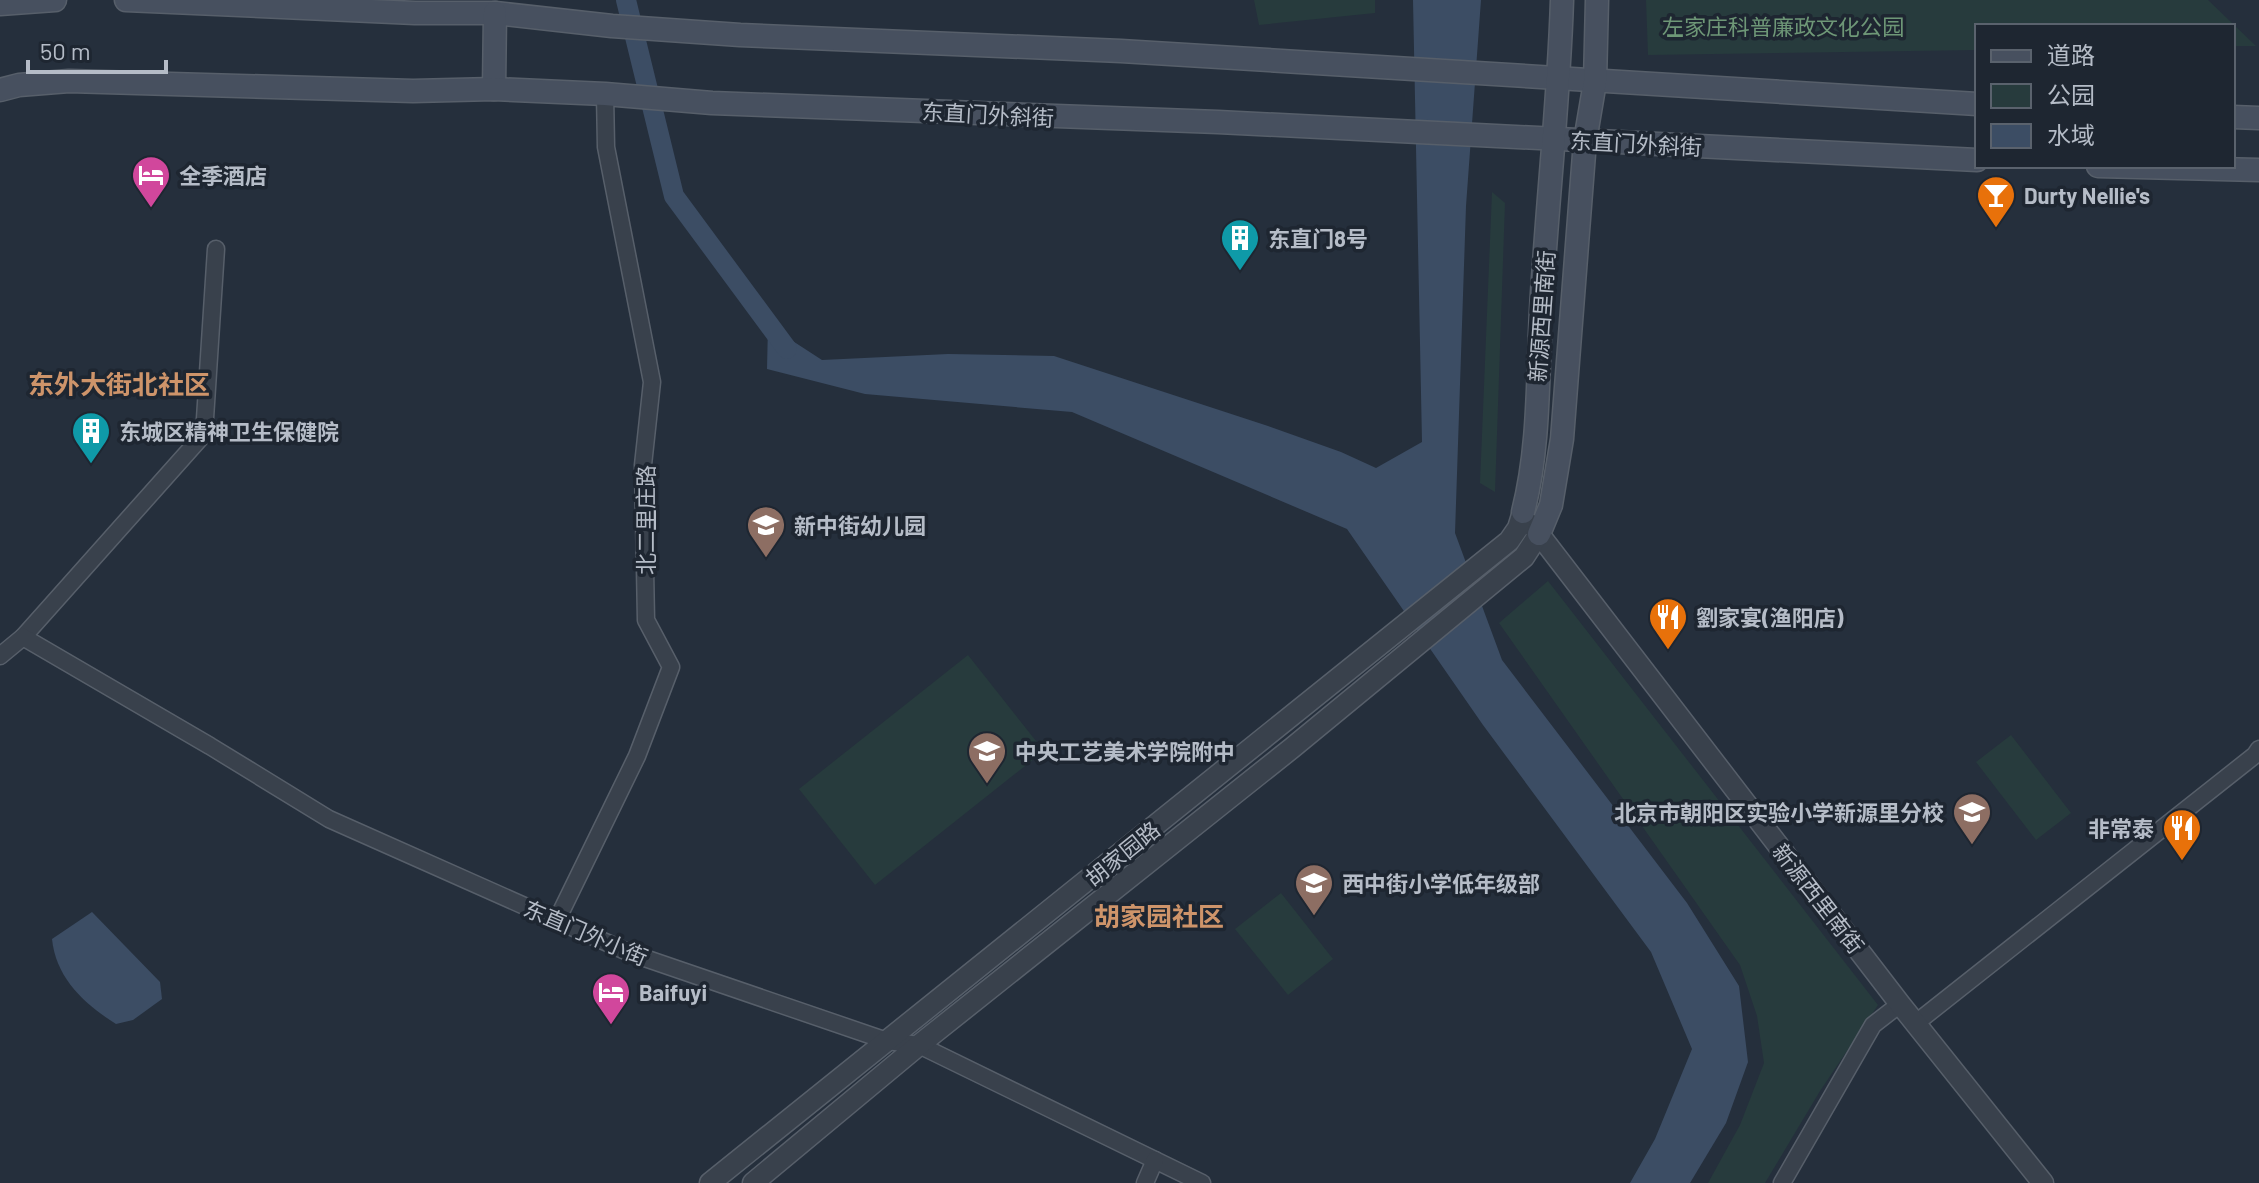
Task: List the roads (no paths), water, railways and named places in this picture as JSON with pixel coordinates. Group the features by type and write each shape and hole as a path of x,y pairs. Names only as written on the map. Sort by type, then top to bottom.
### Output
{"main road":[{"path":"0,4 55,0"},
{"path":"126,0 415,13 495,13 688,31 1121,51 1975,104"},
{"name":"新源西里南街","path":"1523,512 1532,477 1562,0"},
{"name":"新源西里南街","path":"1539,534 1551,505 1562,439 1585,141 1595,82 1597,0"},
{"path":"494,89 495,13"},
{"name":"东直门外斜街","path":"0,90 19,85 69,81 413,91 494,89 712,103 1218,122 1975,160"},
{"path":"2235,117 2259,118"},
{"path":"2178,168 2259,170"}],"street":[{"name":"北二里庄路","path":"557,920 637,756 671,667 646,620 643,465 652,382 606,147 605,94"},
{"path":"0,656 23,637 204,434 216,249"},
{"name":"新源西里南街","path":"1523,512 1900,1004 2043,1183"},
{"name":"胡家园路","path":"710,1183 1509,541 1518,528 1523,512"},
{"name":"胡家园路","path":"753,1183 919,1045 1408,653 1524,557 1539,534"},
{"name":"东直门外小街","path":"23,637 329,819 630,953 887,1041 919,1045 1202,1183"},
{"path":"1916,1023 2258,753"},
{"path":"1782,1183 1873,1025 1900,1004"},
{"path":"1145,1183 1155,1160"}],"water":[{"path":"1413,0 1481,0 1466,206 1455,533 1502,660 1687,903 1739,986 1748,1062 1726,1123 1690,1183 1630,1183 1655,1139 1692,1049 1651,952 1483,725 1347,529 1072,412 865,394 767,369 768,325 822,360 948,354 1054,356 1268,426 1376,468 1422,442"},
{"path":"92,912 160,982 162,999 133,1020 116,1024 104,1016 74,989 59,966 52,939"}],"waterway":[{"path":"626,0 674,196 787,349"}],"place":[{"name":"全季酒店","path":"151,209"},
{"name":"Durty Nellie's","path":"1996,229"},
{"name":"东直门8号","path":"1240,272"},
{"name":"东城区精神卫生保健院","path":"91,465"},
{"name":"新中街幼儿园","path":"766,559"},
{"name":"劉家宴(渔阳店)","path":"1668,651"},
{"name":"中央工艺美术学院附中","path":"987,785"},
{"name":"北京市朝阳区实验小学新源里分校","path":"1972,846"},
{"name":"非常泰","path":"2182,862"},
{"name":"西中街小学低年级部","path":"1314,917"},
{"name":"Baifuyi","path":"611,1026"}],"district":[{"name":"东外大街北社区","path":"119,383"},
{"name":"胡家园社区","path":"1159,915"}],"park label":[{"name":"左家庄科普廉政文化公园","path":"1783,26"}]}
